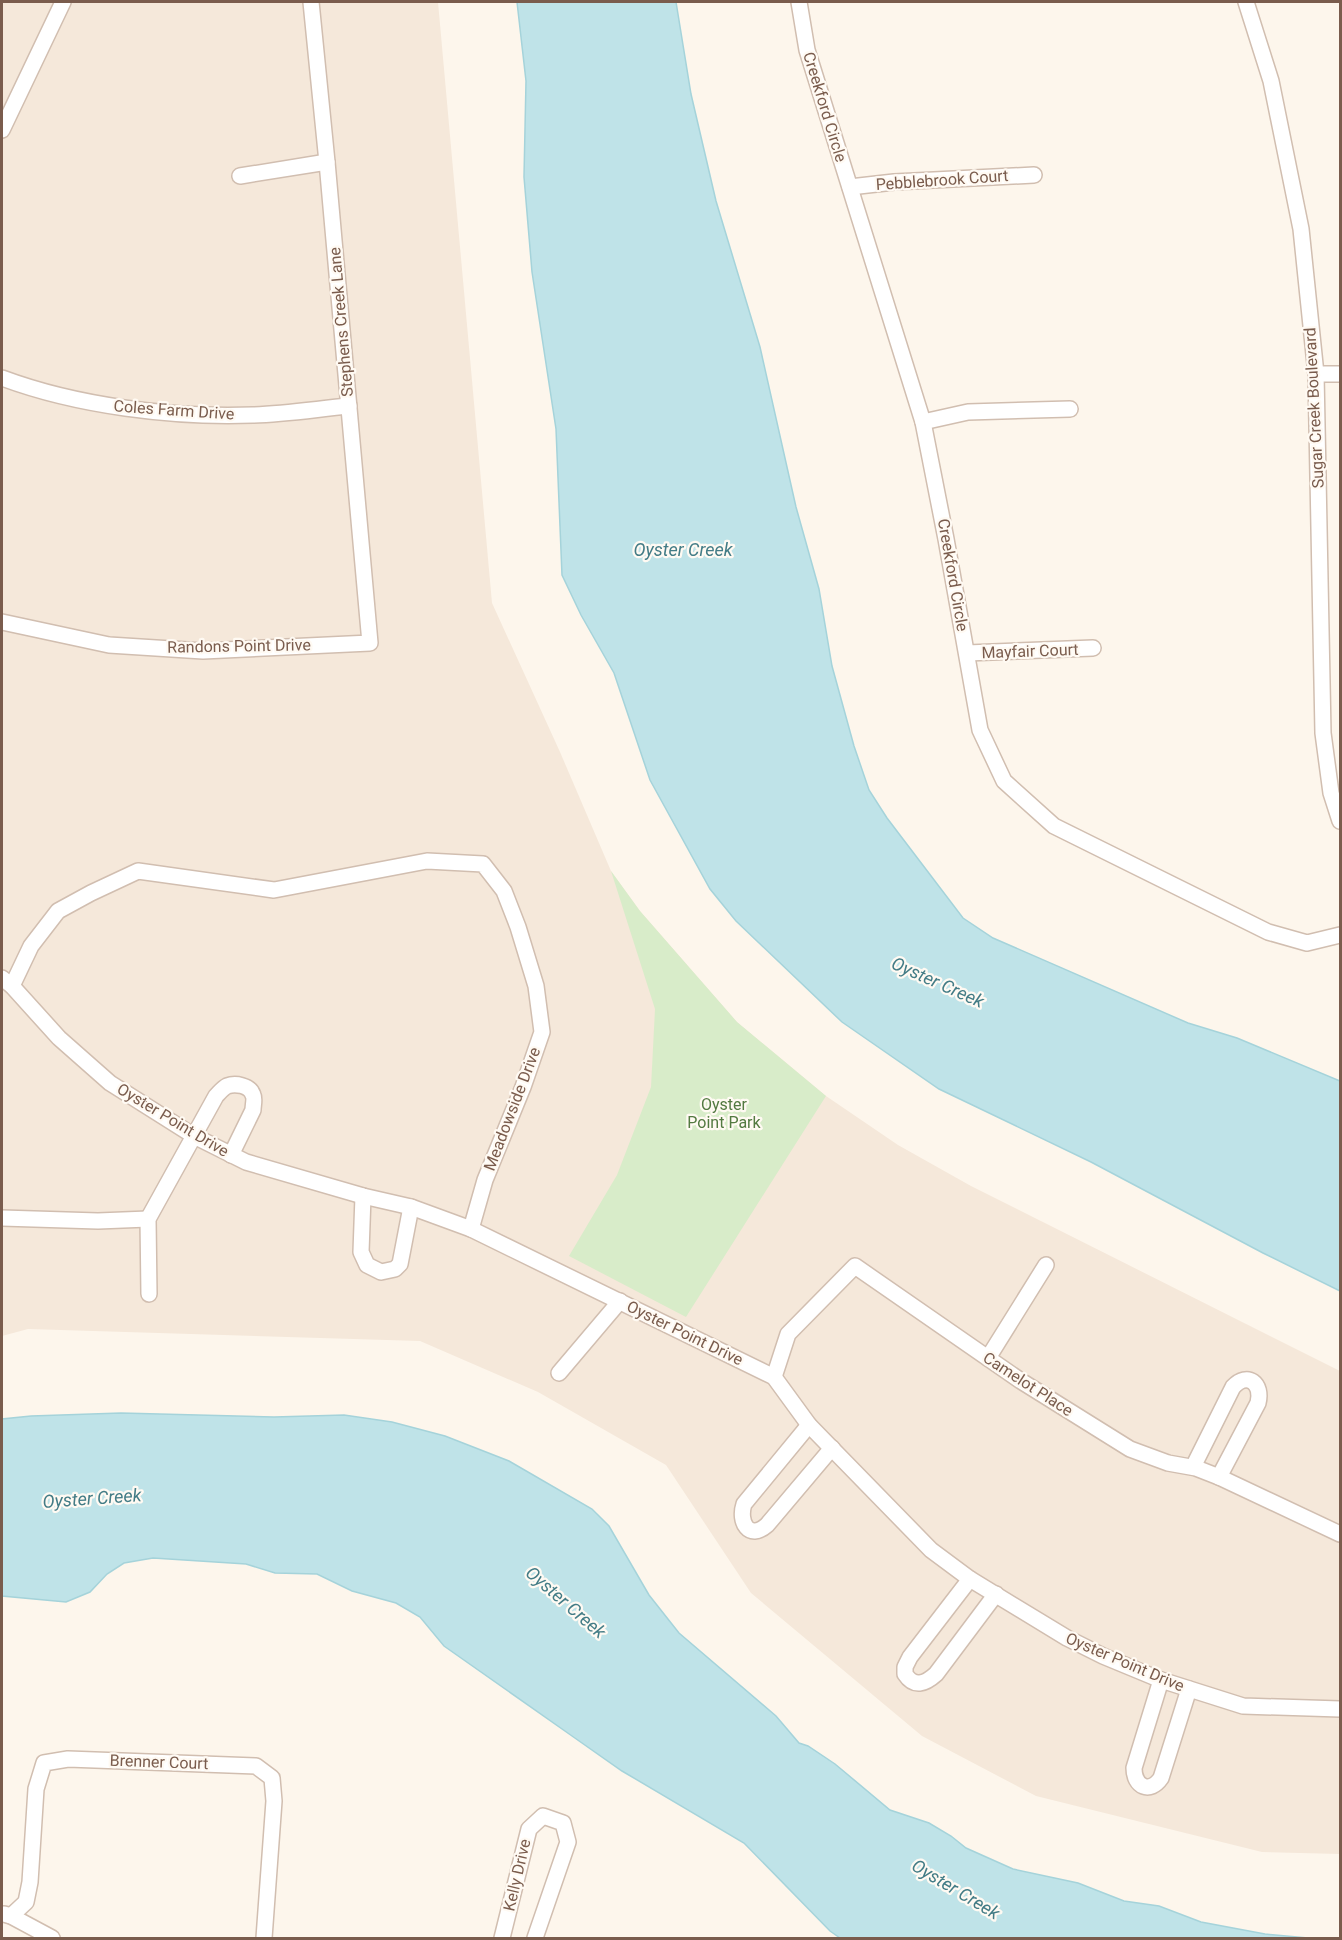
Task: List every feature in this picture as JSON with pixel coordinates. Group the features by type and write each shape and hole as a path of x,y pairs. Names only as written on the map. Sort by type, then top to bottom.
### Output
{"street":[{"path":"2,130 63,2"},
{"name":"Stephens Creek Lane","path":"311,2 370,643"},
{"name":"Creekford Circle","path":"799,2 807,50 923,422 980,730 1004,781 1054,826 1268,932 1307,943 1341,935"},
{"name":"Sugar Creek Boulevard","path":"1246,2 1270,81 1302,229 1316,374 1323,733 1331,793 1341,820"},
{"path":"240,176 327,162"},
{"name":"Pebblebrook Court","path":"850,187 894,182 1034,174"},
{"path":"1316,374 1341,374"},
{"name":"Coles Farm Drive","path":"2,378 27,388 92,403 178,413 253,415 349,406"},
{"path":"923,422 968,412 1070,409"},
{"name":"Randons Point Drive","path":"2,622 109,645 203,651 370,643"},
{"name":"Mayfair Court","path":"967,653 1093,648"},
{"name":"Meadowside Drive","path":"7,982 58,911 138,872 274,890 427,861 483,864 504,891 518,927 536,986 542,1032 523,1087 485,1180 471,1229"},
{"name":"Oyster Point Drive","path":"7,982 59,1038 111,1083 194,1136 246,1162 363,1196 411,1206 471,1229 774,1377 809,1425 931,1550 970,1579 1067,1638 1161,1680 1243,1706 1341,1709"},
{"path":"149,1293 148,1220 216,1096 224,1087 238,1084 249,1088 254,1095 253,1110 231,1155"},
{"path":"363,1196 361,1252 367,1265 381,1272 395,1269 400,1264 411,1206"},
{"path":"2,1218 148,1220"},
{"path":"988,1358 1046,1265"},
{"name":"Camelot Place","path":"774,1377 788,1334 855,1266 1021,1381 1130,1449 1168,1463 1193,1467 1219,1477 1341,1534"},
{"path":"559,1373 620,1301"},
{"path":"1193,1467 1233,1388 1239,1381 1246,1379 1254,1382 1259,1387 1258,1403 1219,1477"},
{"path":"809,1425 744,1504 742,1519 748,1529 754,1532 767,1525 832,1448"},
{"path":"970,1579 910,1657 904,1674 908,1680 921,1684 936,1674 996,1594"},
{"path":"1161,1680 1134,1768 1137,1783 1142,1786 1151,1786 1161,1778 1189,1689"},
{"name":"Brenner Court","path":"6,1915 26,1902 30,1882 36,1789 44,1763 68,1759 256,1766 272,1778 274,1802 264,1938"},
{"name":"Kelly Drive","path":"502,1938 529,1829 543,1816 563,1823 568,1842 535,1938"},
{"path":"6,1915 52,1938"}],"shaded area":[{"path":"2,2 438,2 492,603 611,871 640,911 737,1022 826,1096 898,1145 971,1186 1340,1371 1340,1854 1262,1852 1036,1796 922,1736 751,1593 666,1465 538,1392 420,1341 28,1329 2,1336"}],"green space":[{"name":"Oyster Point Park","path":"611,871 640,911 737,1022 826,1096 686,1317 569,1256 617,1175 651,1087 655,1009"}],"water":[{"name":"Oyster Creek","path":"517,2 676,2 691,94 716,201 760,347 796,507 819,589 832,666 869,790 887,818 963,918 993,938 1188,1023 1237,1038 1340,1081 1340,1291 1091,1162 939,1089 842,1022 736,921 710,889 650,780 614,673 581,615 562,575 556,429 532,272 524,177 526,81"},
{"name":"Oyster Creek","path":"121,1413 274,1417 344,1415 392,1422 445,1436 509,1461 592,1509 609,1526 649,1595 679,1633 776,1716 799,1743 808,1746 835,1764 890,1810 929,1823 966,1848 1013,1869 1078,1883 1124,1901 1159,1906 1201,1922 1265,1934 1308,1938 840,1938 830,1931 744,1843 622,1771 444,1646 420,1617 396,1603 352,1591 317,1574 275,1573 246,1564 153,1558 124,1563 107,1574 90,1592 66,1602 2,1596 2,1419"}]}
